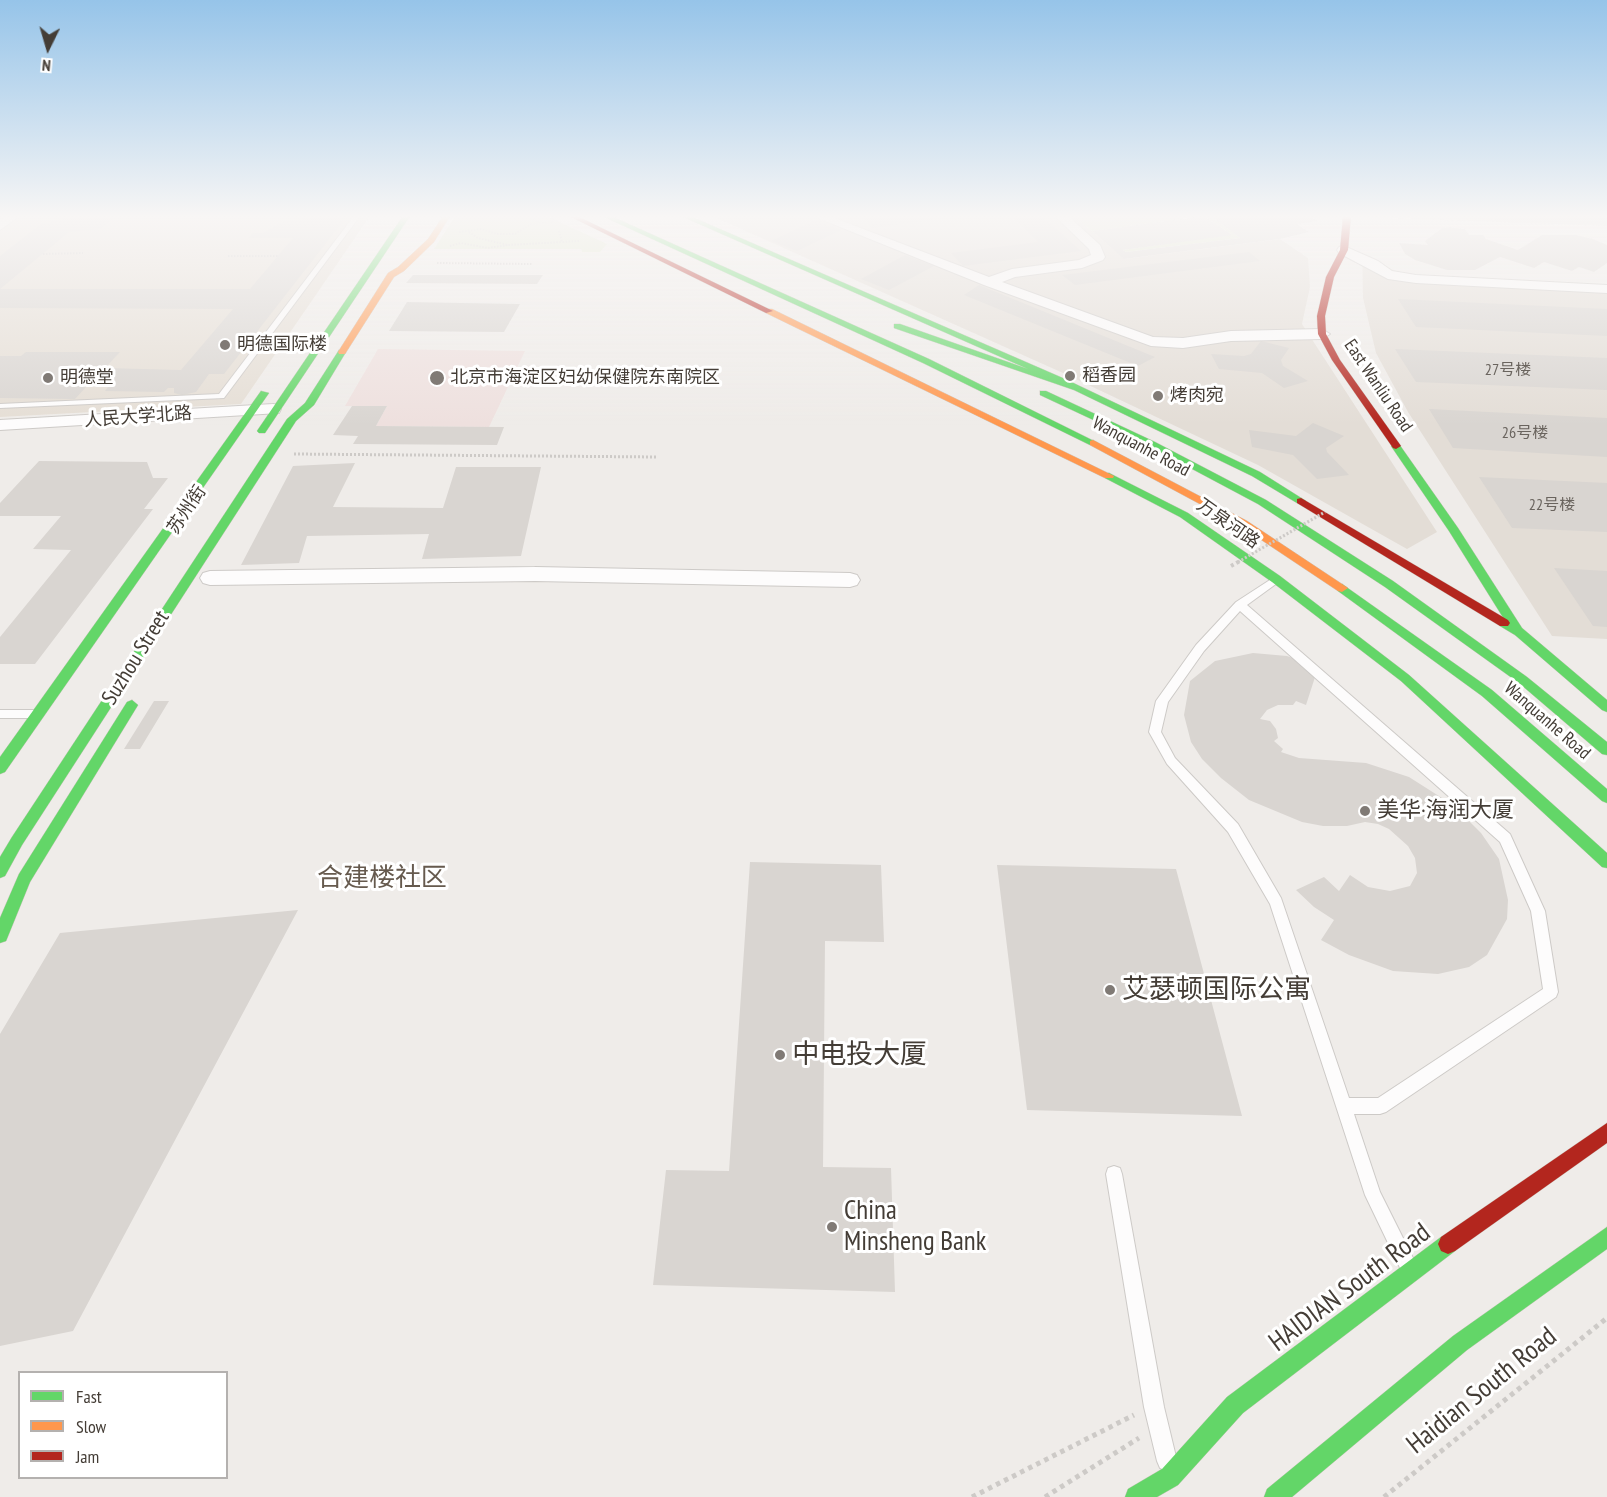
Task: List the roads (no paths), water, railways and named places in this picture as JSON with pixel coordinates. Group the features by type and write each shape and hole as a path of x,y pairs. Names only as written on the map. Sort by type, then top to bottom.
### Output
{"main road":[{"path":"257,438 359,286"},
{"name":"苏州街","path":"0,871 17,840 292,418 309,405 382,286"},
{"name":"万泉河路","path":"716,286 1083,462 1184,515 1276,579 1405,678 1607,862"},
{"name":"Wanquanhe Road","path":"760,286 926,361 1129,460 1243,523 1371,608 1487,693 1607,797"},
{"path":"844,286 1101,399 1257,474 1519,632 1607,707"},
{"name":"East Wanliu Road","path":"1328,286 1321,316 1322,334 1336,360 1454,530 1519,632"},
{"name":"Wanquanhe Road","path":"1101,399 892,323 1152,444 1262,502 1389,584 1523,680 1607,750"},
{"path":"926,361 1041,443"},
{"name":"苏州街","path":"0,768 272,381"},
{"path":"287,453 305,424 309,405"},
{"path":"1449,545 1454,530"},
{"path":"1382,550 1411,558 1426,559"},
{"name":"Suzhou Street","path":"0,936 24,879 142,688"},
{"name":"HAIDIAN South Road","path":"1136,1497 1170,1477 1235,1405 1410,1271 1607,1132"},
{"name":"HAIDIAN South Road","path":"1275,1497 1460,1343 1607,1237"}],"street":[{"path":"1000,286 1151,341 1183,343 1231,336 1322,334"},
{"path":"1545,286 1607,289"},
{"name":"人民大学北路","path":"0,425 276,409"},
{"path":"210,578 535,574 850,580"}],"lane":[{"path":"0,406 221,396 304,286"},
{"path":"1276,579 1240,605 1200,648 1162,701 1155,732 1171,761 1233,828 1276,902 1373,1195 1410,1271"},
{"path":"1240,605 1504,838 1538,910 1551,992 1380,1106 1344,1106"},
{"path":"0,714 38,714"},
{"path":"1114,1174 1154,1407 1170,1477"}],"place":[{"name":"明德国际楼","path":"225,345"},
{"name":"稻香园","path":"1070,376"},
{"name":"明德堂","path":"48,378"},
{"name":"北京市海淀区妇幼保健院东南院区","path":"437,378"},
{"name":"烤肉宛","path":"1158,396"},
{"name":"美华·海润大厦","path":"1365,811"},
{"name":"艾瑟顿国际公寓","path":"1110,990"},
{"name":"中电投大厦","path":"780,1055"},
{"name":"China Minsheng Bank","path":"832,1227"}],"district":[{"name":"合建楼社区","path":"382,879"}]}
